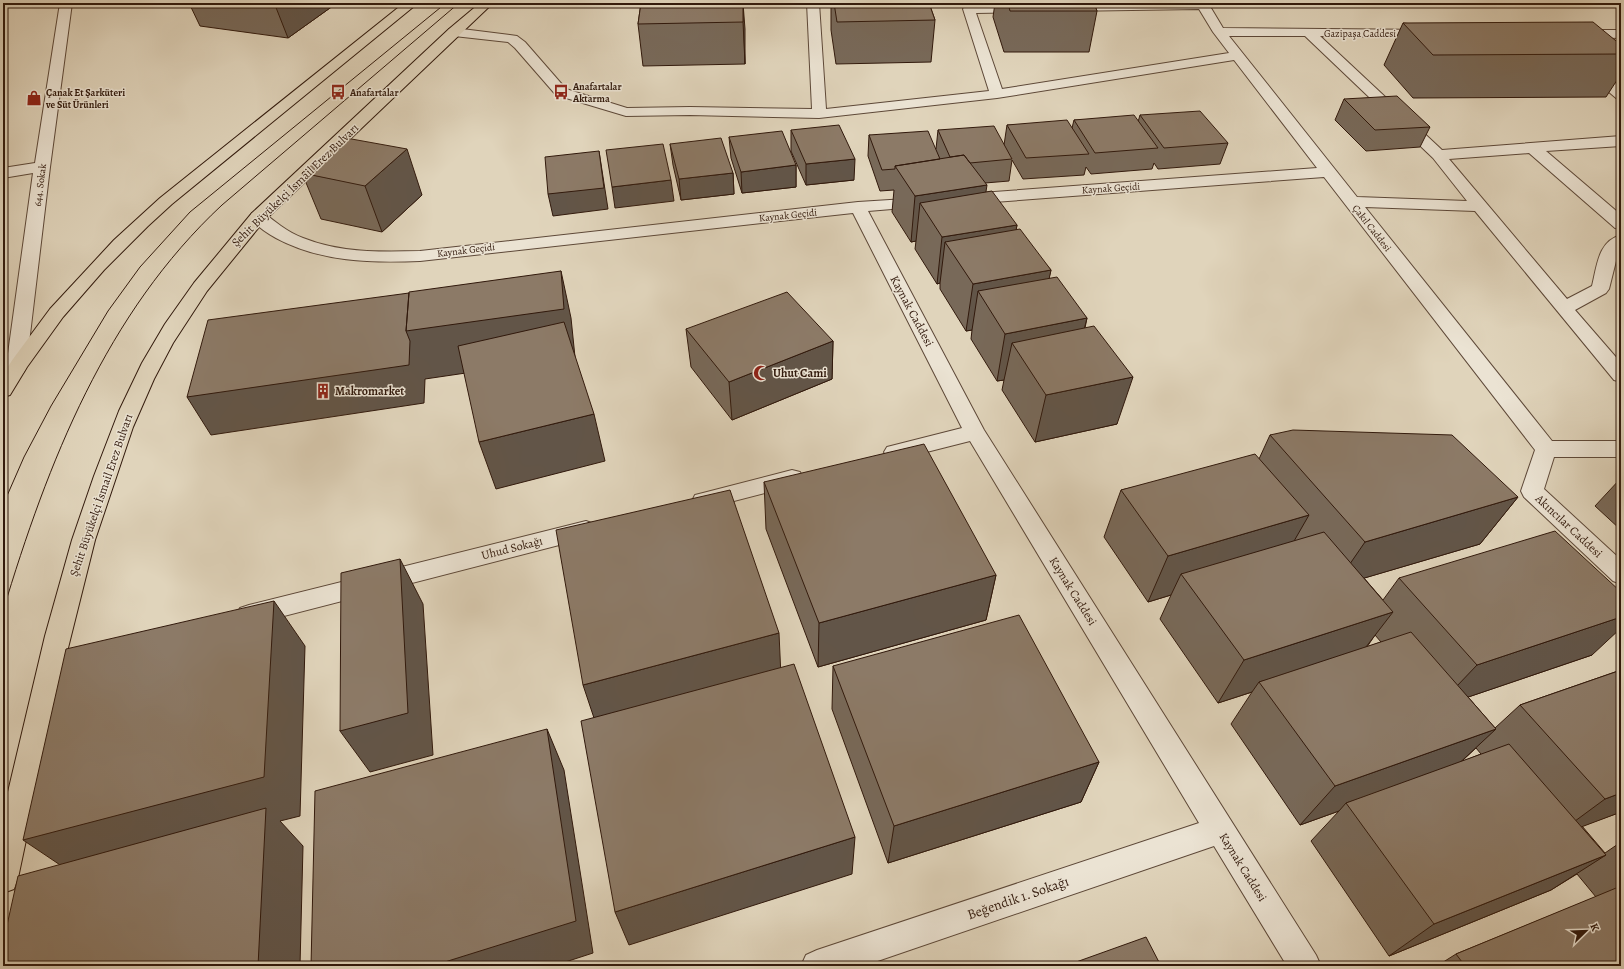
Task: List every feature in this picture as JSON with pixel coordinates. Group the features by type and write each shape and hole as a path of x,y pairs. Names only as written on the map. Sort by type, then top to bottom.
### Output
{"main road":[{"path":"3,390 16,368 46,325 78,286 136,227 172,196 412,3"},
{"name":"Şehit Büyükelçi İsmail Erez Bulvarı","path":"3,878 60,622 86,532 131,405 153,361 176,321 202,283 258,217 454,32 487,3"}],"street":[{"name":"644. Sokak","path":"16,368 42,167 66,3"},
{"path":"813,3 819,114"},
{"path":"1055,7 1203,4"},
{"name":"Çakıl Caddesi","path":"1203,4 1219,32 1237,56 1546,449"},
{"path":"997,94 969,9 1039,8"},
{"path":"454,32 512,39 520,45 561,92 626,112 690,111 819,114 997,94 1237,56"},
{"name":"Gazipaşa Caddesi","path":"1219,32 1441,34"},
{"path":"1309,33 1438,155 1621,375"},
{"path":"1566,34 1621,34"},
{"path":"1580,59 1621,94"},
{"path":"1438,155 1621,141"},
{"path":"1533,148 1621,224"},
{"path":"3,173 42,167"},
{"name":"Kaynak Geçidi","path":"258,217 271,228 287,238 308,247 332,253 389,258 420,256 858,207 1328,172"},
{"path":"1351,202 1480,206"},
{"name":"Kaynak Caddesi","path":"858,207 975,432 1305,966"},
{"path":"1564,308 1600,289 1611,247 1621,240"},
{"path":"875,457 975,432"},
{"path":"1546,449 1621,449"},
{"name":"Akıncılar Caddesi","path":"1546,449 1532,491 1621,574"},
{"path":"682,506 813,473"},
{"name":"Uhud Sokağı","path":"227,620 605,525"},
{"path":"50,665 73,659"},
{"name":"Beğendik 1. Sokağı","path":"817,966 1220,830"}],"building":[{"path":"262,3 277,3 275,5"},
{"path":"641,3 743,3 743,22 638,24"},
{"path":"834,3 929,3 935,20 837,22"},
{"path":"1008,3 1094,3 1097,11 1010,11"},
{"path":"1593,22 1621,45 1621,54 1433,55 1403,23"},
{"path":"1397,96 1430,127 1375,130 1344,99"},
{"path":"1200,111 1228,143 1164,148 1140,115"},
{"path":"1134,115 1158,148 1095,153 1074,120"},
{"path":"1067,120 1089,154 1026,158 1007,125"},
{"path":"839,125 855,159 806,164 791,130"},
{"path":"994,126 1012,159 970,163 964,155 950,157 938,130"},
{"path":"782,131 796,165 741,172 729,137"},
{"path":"928,131 940,159 895,166 895,169 882,170 869,135"},
{"path":"346,138 407,149 365,186 302,173"},
{"path":"721,138 733,173 679,179 670,144"},
{"path":"663,144 671,180 612,187 606,150"},
{"path":"599,151 604,188 548,194 545,157"},
{"path":"964,155 987,185 915,196 895,166"},
{"path":"992,191 1017,225 942,237 920,203"},
{"path":"1020,229 1051,270 973,284 945,242"},
{"path":"561,271 564,309 406,331 409,292"},
{"path":"1057,277 1087,318 1005,334 978,291"},
{"path":"787,292 833,341 729,382 686,329"},
{"path":"409,293 406,331 410,341 409,365 187,397 208,320"},
{"path":"564,322 594,414 479,442 458,346"},
{"path":"1094,326 1133,377 1046,395 1012,343"},
{"path":"1293,430 1452,435 1518,497 1365,542 1270,435"},
{"path":"924,444 996,575 819,623 764,482"},
{"path":"1255,454 1309,515 1168,556 1121,490"},
{"path":"730,490 779,633 583,685 556,530"},
{"path":"1555,531 1621,592 1621,617 1477,665 1399,578"},
{"path":"1324,532 1393,612 1244,660 1181,574"},
{"path":"400,559 408,713 340,731 341,573"},
{"path":"274,601 264,777 23,840 66,649"},
{"path":"1019,615 1099,762 894,826 833,666"},
{"path":"1411,632 1496,729 1335,786 1259,682"},
{"path":"794,664 855,837 615,912 581,721"},
{"path":"1621,670 1621,793 1605,799 1520,705"},
{"path":"547,729 576,921 432,966 311,966 315,791"},
{"path":"1509,744 1606,855 1434,924 1346,803"},
{"path":"266,808 258,966 3,966 3,943 18,876"},
{"path":"1621,886 1621,966 1465,966 1456,954"},
{"path":"1146,937 1161,966 1065,966"}],"tram line":[{"path":"3,505 24,457 51,406 108,311 140,267 190,212 446,3"},
{"path":"3,611 40,500 61,446 86,393 114,342 145,293 181,247 222,205 459,3"}],"place":[{"name":"Anafartalar","path":"338,92"},
{"name":"Anafartalar Aktarma","path":"561,92"},
{"name":"Çanak Et Şarküteri ve Süt Ürünleri","path":"34,98"},
{"name":"Uhut Cami","path":"761,373"},
{"name":"Makromarket","path":"323,391"}]}
